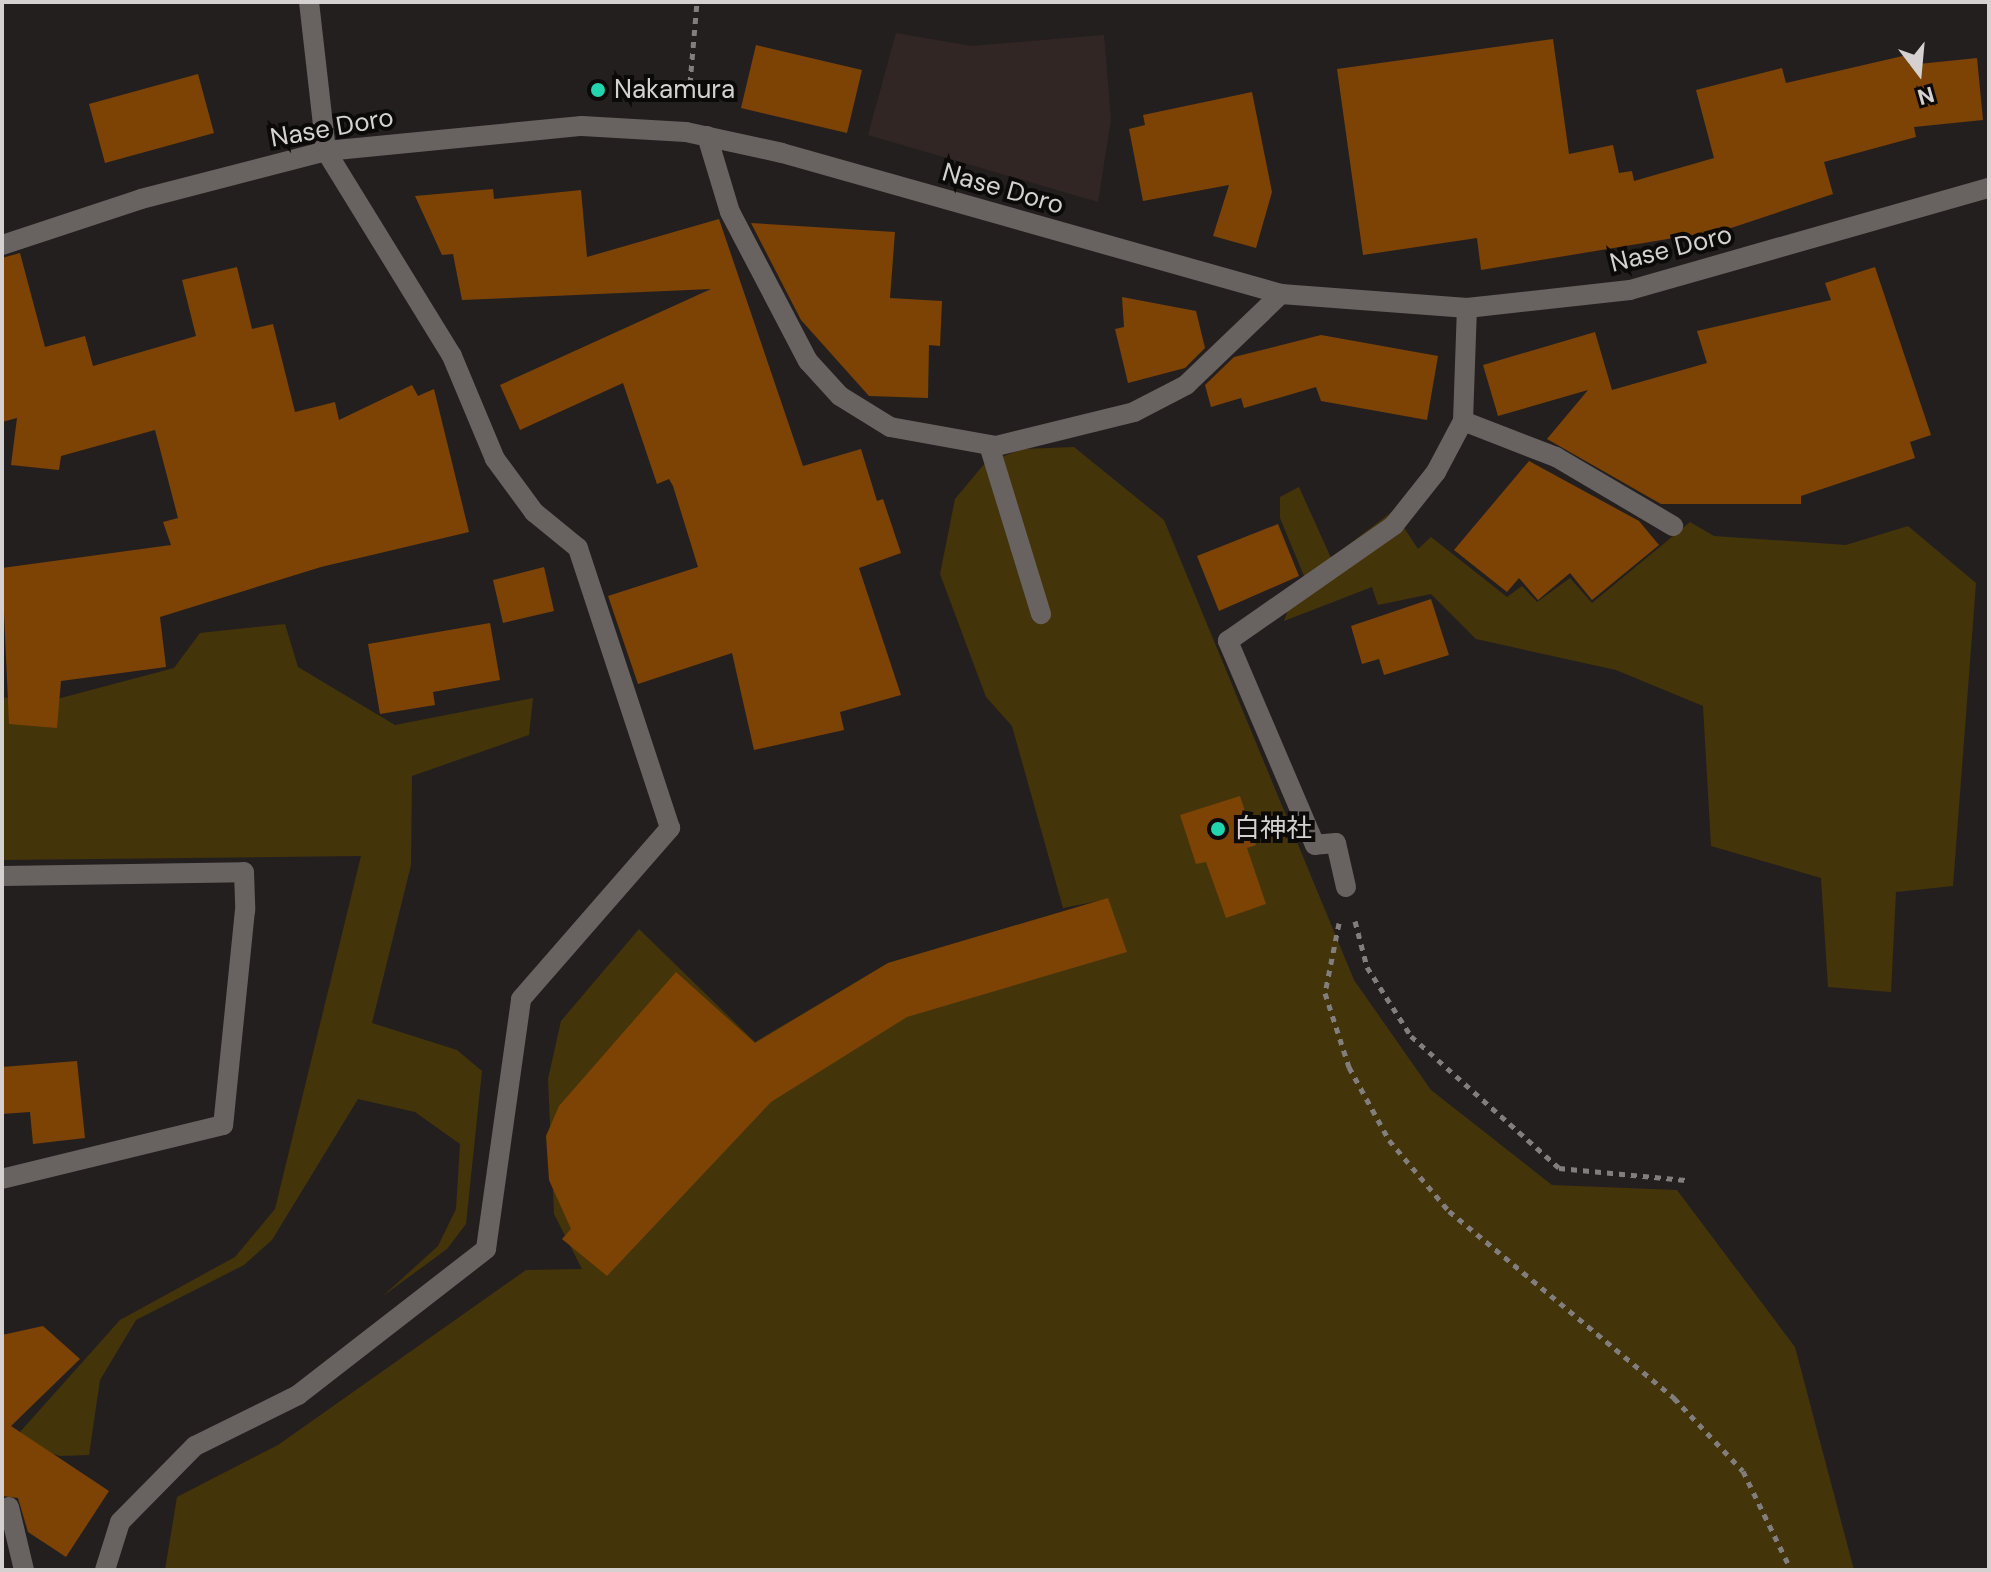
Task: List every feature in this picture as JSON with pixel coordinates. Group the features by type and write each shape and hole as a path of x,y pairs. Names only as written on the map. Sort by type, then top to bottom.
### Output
{"street":[{"path":"105,1570 120,1522 195,1446 298,1395 486,1249 521,999 670,828 578,548 534,512 495,459 452,356 326,151 309,8"},
{"name":"Nase Doro","path":"2,245 141,199 326,151 487,130 686,132 1281,294 1467,308 1630,290 1989,188"},
{"path":"707,136 730,212 808,361 840,396 890,427 989,445 1134,412 1186,385 1281,294"},
{"path":"1346,887 1336,843 1315,845 1228,641 1394,525 1436,472 1463,421 1467,308"},
{"path":"1463,421 1556,457 1673,526"},
{"path":"989,445 1041,614"},
{"path":"2,876 244,872 245,910 223,1125 2,1179"},
{"path":"9,1507 24,1570"}],"path":[{"path":"686,132 697,2"},
{"path":"1346,887 1367,967 1411,1036 1559,1168 1685,1180"},
{"path":"1346,887 1325,993 1349,1067 1389,1140 1449,1211 1674,1398 1743,1471 1791,1570"}],"shaded area":[{"path":"896,33 971,46 1104,35 1111,119 1098,202 868,135"},
{"path":"1074,447 1164,520 1354,980 1431,1090 1552,1185 1677,1190 1795,1347 1854,1570 165,1570 177,1497 278,1445 526,1270 582,1269 554,1214 548,1079 561,1021 639,929 755,1042 888,963 1098,901 1063,908 1012,726 986,697 940,574 955,499 985,463 1023,449"},
{"path":"1299,487 1331,558 1393,511 1418,549 1431,537 1507,597 1522,586 1537,602 1570,578 1592,603 1690,522 1714,536 1846,545 1908,526 1976,583 1953,886 1896,892 1891,992 1828,987 1821,878 1711,846 1703,706 1616,670 1476,639 1431,594 1378,605 1372,587 1284,621 1291,602 1309,588 1280,518 1280,497"},
{"path":"285,624 298,667 395,725 533,698 529,735 412,776 411,865 372,1023 457,1050 482,1071 466,1224 447,1249 383,1296 438,1246 456,1209 460,1144 415,1112 358,1099 272,1240 244,1265 136,1320 100,1380 89,1455 60,1456 12,1441 120,1320 235,1257 275,1209 361,856 2,860 2,697 42,703 174,668 200,633"}],"building":[{"path":"1553,39 1569,154 1613,145 1619,173 1632,171 1634,181 1714,158 1696,90 1782,68 1786,83 1907,55 1909,65 1977,58 1983,120 1914,127 1916,137 1824,162 1833,194 1728,229 1481,270 1477,238 1363,255 1337,69"},
{"path":"756,45 862,70 847,133 741,108"},
{"path":"198,74 214,133 105,163 89,104"},
{"path":"1252,92 1272,192 1256,248 1213,236 1229,185 1143,201 1129,129 1145,125 1143,115"},
{"path":"493,189 494,199 581,190 587,257 719,219 803,466 861,449 877,501 883,499 901,553 859,568 901,695 840,712 844,730 754,750 732,653 638,684 608,596 698,567 673,486 669,479 657,484 623,383 520,430 500,385 711,289 462,300 453,254 442,255 415,196"},
{"path":"751,223 895,232 890,298 942,301 940,346 929,345 928,398 869,396 801,320"},
{"path":"20,253 45,347 85,336 93,366 196,336 182,280 237,267 252,329 273,324 295,412 335,402 339,420 412,385 418,396 434,389 469,532 321,567 160,617 166,667 61,681 57,728 9,724 2,568 171,545 163,522 178,518 155,430 61,456 59,470 11,465 17,418 2,422 2,258"},
{"path":"1875,267 1931,435 1910,442 1915,458 1801,496 1801,504 1661,504 1547,439 1588,390 1498,416 1483,365 1595,332 1612,390 1707,363 1697,331 1831,300 1825,283"},
{"path":"1122,297 1196,311 1205,348 1185,368 1128,383 1115,329 1124,327"},
{"path":"1321,335 1438,356 1427,420 1321,401 1316,387 1244,408 1241,398 1211,407 1205,385 1234,357"},
{"path":"1529,461 1639,521 1659,545 1592,600 1570,573 1538,600 1519,578 1507,592 1454,550"},
{"path":"1278,524 1299,576 1219,611 1197,556"},
{"path":"544,567 554,611 503,623 493,580"},
{"path":"1431,599 1449,655 1384,675 1379,659 1362,664 1351,626"},
{"path":"490,623 500,680 433,692 435,705 380,714 368,644"},
{"path":"1240,796 1256,845 1247,848 1266,904 1226,918 1206,862 1196,864 1180,815"},
{"path":"1108,898 1127,952 907,1017 771,1102 607,1276 562,1239 571,1229 549,1180 546,1136 559,1106 676,972 755,1043 888,963"},
{"path":"77,1061 85,1138 33,1144 30,1112 2,1114 2,1067"},
{"path":"43,1326 80,1359 11,1426 109,1491 66,1557 28,1532 18,1498 2,1496 2,1335"}],"place":[{"name":"Nakamura","path":"598,90"},
{"name":"白神社","path":"1218,829"}]}
